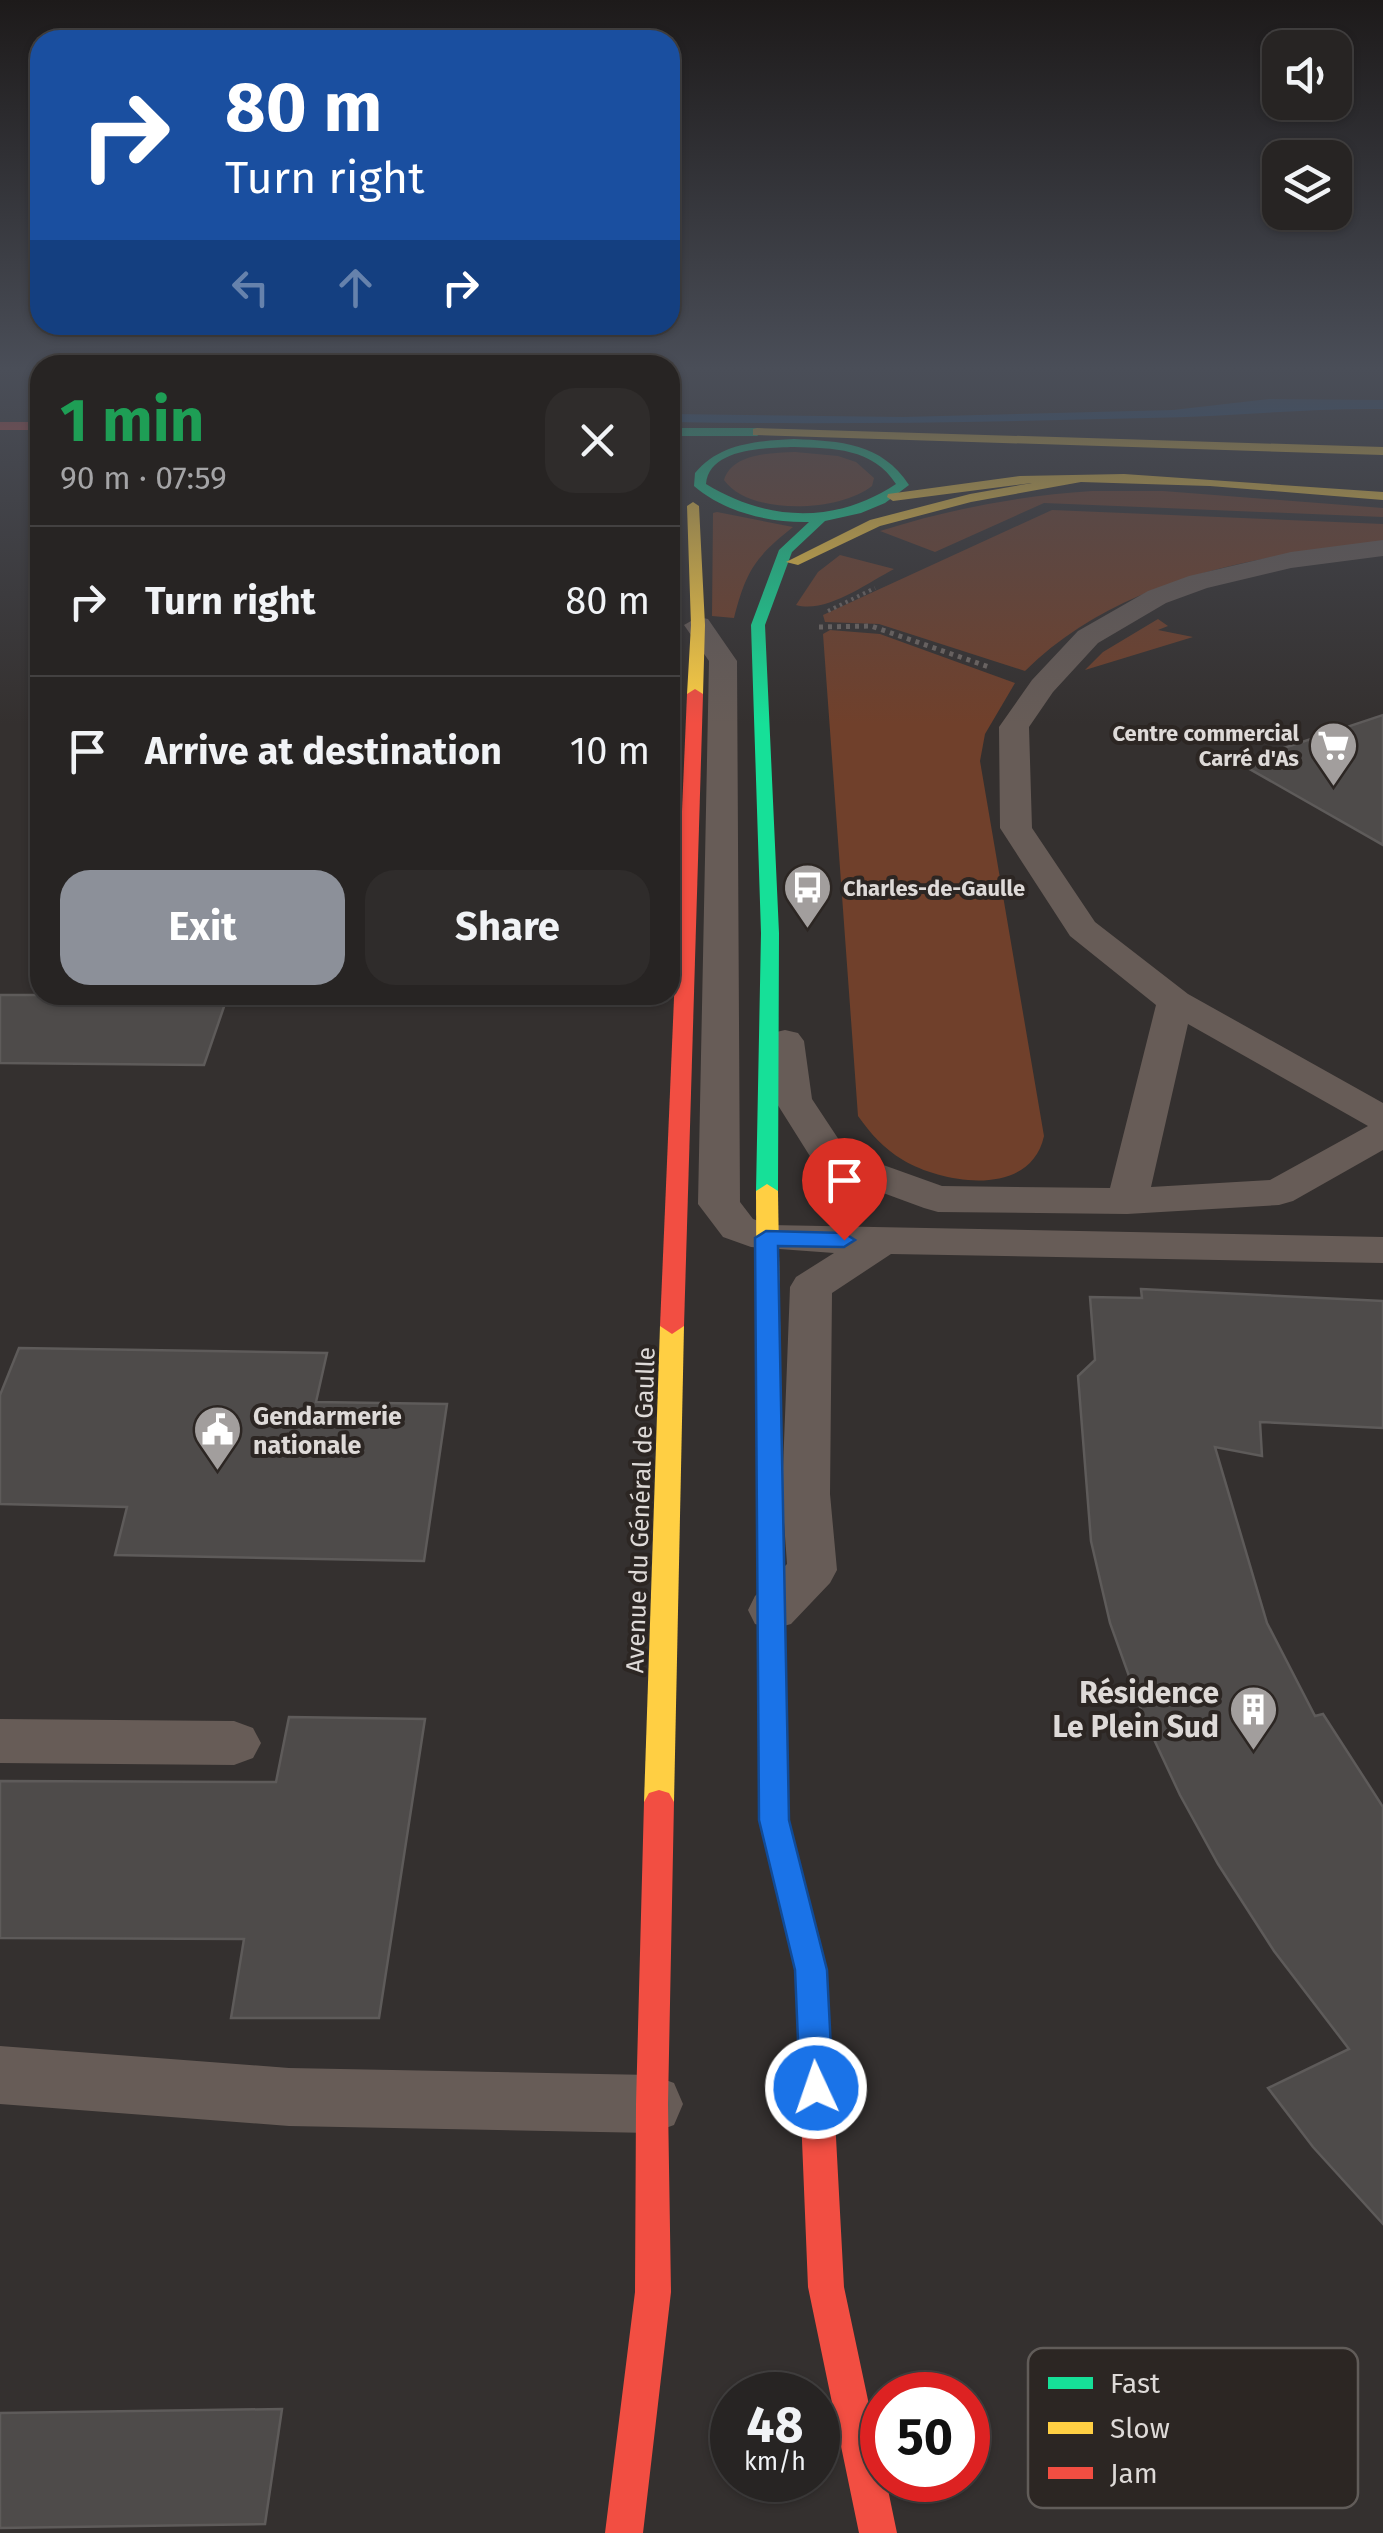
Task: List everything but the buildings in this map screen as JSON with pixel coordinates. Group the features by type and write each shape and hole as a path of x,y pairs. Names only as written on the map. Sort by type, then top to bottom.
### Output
{"main road":[{"name":"Avenue du Général de Gaulle","path":"624,2533 653,2292 652,2104 672,1313 698,625 691,488"},
{"path":"692,488 757,513 823,516 852,513 893,497 951,488"},
{"path":"893,497 900,488"},
{"path":"777,570 876,524 970,498 1025,488"},
{"path":"1276,488 1383,496"},
{"path":"823,516 786,550 758,625 770,933 766,1238 774,1820 811,1970 826,2286 878,2533"}],"lane":[{"path":"1383,548 1276,563 1198,582 1157,597 1088,637 1042,686 1014,727 1016,828 1082,929 1175,1002 1383,1118"},
{"path":"698,625 723,661 719,1204 738,1228 766,1238 1383,1250"},
{"path":"770,933 793,1099 832,1160 938,1198 1127,1200 1279,1192 1383,1134"},
{"path":"1127,1200 1175,1002"},
{"path":"773,1610 812,1570 806,1494 811,1288 883,1240"},
{"path":"0,1741 234,1744"},
{"path":"0,2075 289,2097 652,2104"}],"path":[{"path":"813,618 884,584"},
{"path":"814,627 871,626 1042,686"}],"shaded area":[{"path":"732,488 868,488 839,501 795,506 773,505"},
{"path":"1092,491 1163,491 1383,508 1383,517 1044,503 935,552 880,531 984,505"},
{"path":"1052,510 1383,524 1383,542 1287,555 1192,576 1103,613 1062,639 1025,671 879,624 825,622 823,615"},
{"path":"713,513 793,527 754,566 734,618 712,616"},
{"path":"840,555 894,569 833,601 808,607 796,605 818,572"},
{"path":"1158,619 1168,626 1158,630 1193,637 1085,670 1103,652"},
{"path":"830,630 880,634 1015,683 985,734 980,761 1044,1136 1036,1156 1005,1177 963,1179 921,1169 889,1151 858,1116 823,634"}],"traffic: fast":[{"path":"704,488 748,510 802,518 830,517 856,510 898,488"},
{"path":"767,1191 770,933 758,625 786,550 823,516"}],"traffic: slow":[{"path":"893,497 956,488"},
{"path":"793,562 875,523 1025,488"},
{"path":"1287,488 1383,496"},
{"path":"693,506 698,625 695,694"},
{"path":"767,1191 772,1705"},
{"path":"659,1802 672,1326"}],"traffic: jam":[{"path":"672,1326 695,694"},
{"path":"772,1705 774,1820 811,1969 826,2287 878,2533"},
{"path":"624,2533 653,2292 652,2104 659,1802"}],"place":[{"name":"Centre commercial Carré d'As","path":"1334,788"},
{"name":"Charles-de-Gaulle","path":"808,930"},
{"name":"Gendarmerie nationale","path":"218,1472"},
{"name":"Résidence Le Plein Sud","path":"1254,1752"}],"route":[{"path":"816,2088 811,1970 774,1820 766,1238 844,1240"}]}
